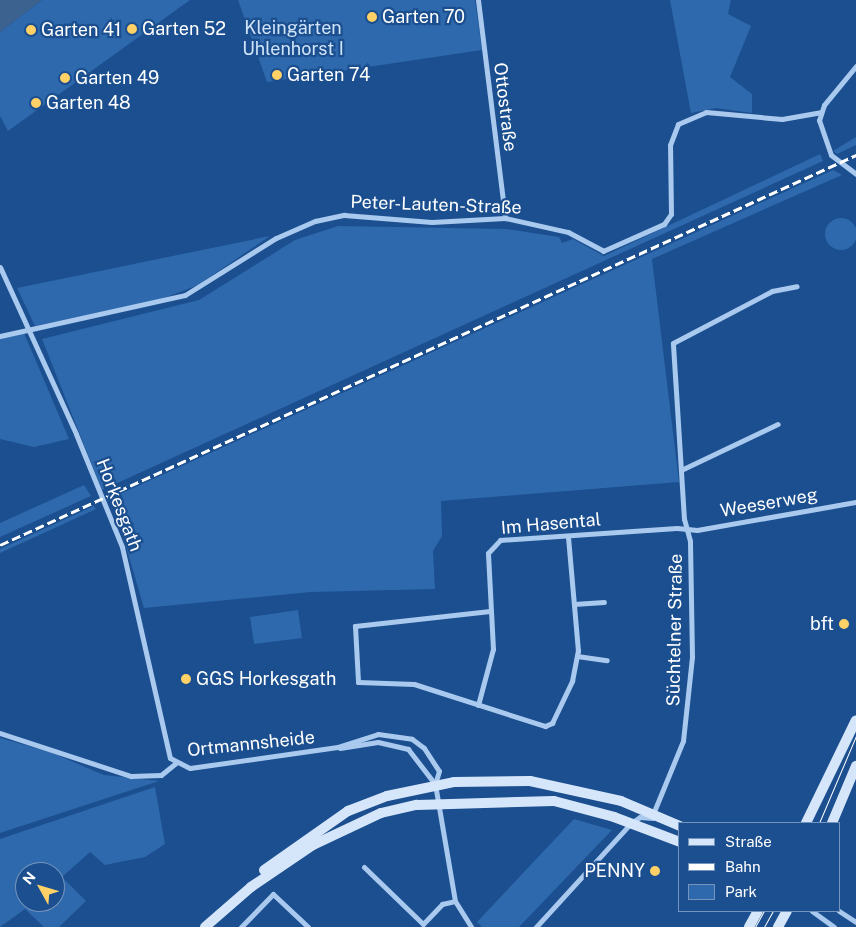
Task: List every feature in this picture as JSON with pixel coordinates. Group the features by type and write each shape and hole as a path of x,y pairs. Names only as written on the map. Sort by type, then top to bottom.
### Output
{"street":[{"name":"Ottostraße","path":"478,0 505,218"},
{"path":"856,66 820,112 824,145 856,174"},
{"name":"Peter-Lauten-Straße","path":"30,330 185,295 276,238 315,220 344,215 432,222 505,218 568,232 603,251 664,224 671,214 670,145 678,124 706,112 782,119 820,112"},
{"name":"Horkesgath","path":"0,267 30,330 122,548 165,747 176,763"},
{"name":"Süchtelner Straße","path":"653,815 675,770 688,714 692,657 687,529 681,470 673,343 772,291 797,286"},
{"path":"0,336 30,330"},
{"path":"681,470 778,424"},
{"name":"Weeserweg","path":"687,529 856,502"},
{"name":"Im Hasental","path":"478,705 491,671 488,553 492,545 568,536 687,529"},
{"path":"490,611 354,626 358,682 414,684 546,726 552,722 569,689 577,656 568,536"},
{"path":"574,604 604,602"},
{"path":"577,656 607,660"},
{"path":"806,822 856,720"},
{"name":"Ortmannsheide","path":"0,733 131,776 161,775 176,763 190,768 338,747"},
{"path":"338,747 378,734 412,739 434,759 439,771 435,784 455,901 471,927"},
{"path":"338,747 378,742 408,749 435,784"},
{"path":"832,822 856,766"},
{"path":"205,927 250,880 334,818 387,796 435,784 530,781 621,801 678,825"},
{"path":"222,911 333,834 381,813 438,802 554,801 631,823 678,841"},
{"path":"536,927 631,823 640,817 664,819"},
{"path":"364,867 421,925 442,904 455,901"},
{"path":"240,927 273,894 308,927"},
{"path":"749,927 757,912"},
{"path":"778,927 786,912"},
{"path":"813,912 834,927"},
{"path":"841,912 856,922"}],"green space":[{"path":"42,0 190,0 8,131 0,116 0,32"},
{"name":"Kleingärten Uhlenhorst I","path":"238,0 475,0 482,50 267,82"},
{"path":"670,0 731,0 728,14 751,26 730,77 752,94 752,113 716,108 691,113"},
{"path":"856,137 856,145 837,154 833,151"},
{"path":"820,154 823,161 102,490 42,339 199,300 295,240 338,226 506,229 559,237 562,243 573,239 604,256"},
{"path":"833,170 842,175 652,259 679,482 441,501 442,536 433,551 435,589 311,592 144,608 113,502 107,500"},
{"path":"841,218 852,223 857,234 852,245 841,250 830,245 825,234 830,223"},
{"path":"270,236 198,285 162,299 35,326 17,288"},
{"path":"24,333 69,439 34,447 0,439 0,339"},
{"path":"84,485 91,496 0,537 0,523"},
{"path":"94,506 96,509 0,553 0,549"},
{"path":"298,610 302,638 254,644 250,617"},
{"path":"0,738 50,752 104,775 159,781 0,833"},
{"path":"155,787 165,844 145,857 105,865 90,852 65,874 65,862 15,862 15,912 21,912 0,927 0,839"},
{"path":"574,819 612,830 519,927 482,927 477,922"},
{"path":"65,880 86,901 59,927 44,927 28,912 65,912"}],"shaded area":[{"path":"0,0 42,0 0,32"}],"tram line":[{"path":"819,822 856,736"},
{"path":"755,927 763,912"},
{"path":"764,927 772,912"}],"railway":[{"path":"0,545 856,155"}],"place":[{"name":"Garten 70","path":"372,17"},
{"name":"Garten 52","path":"132,29"},
{"name":"Garten 41","path":"31,30"},
{"name":"Garten 74","path":"277,75"},
{"name":"Garten 49","path":"65,78"},
{"name":"Garten 48","path":"36,103"},
{"name":"bft","path":"844,624"},
{"name":"GGS Horkesgath","path":"186,679"},
{"name":"PENNY","path":"655,871"}]}
